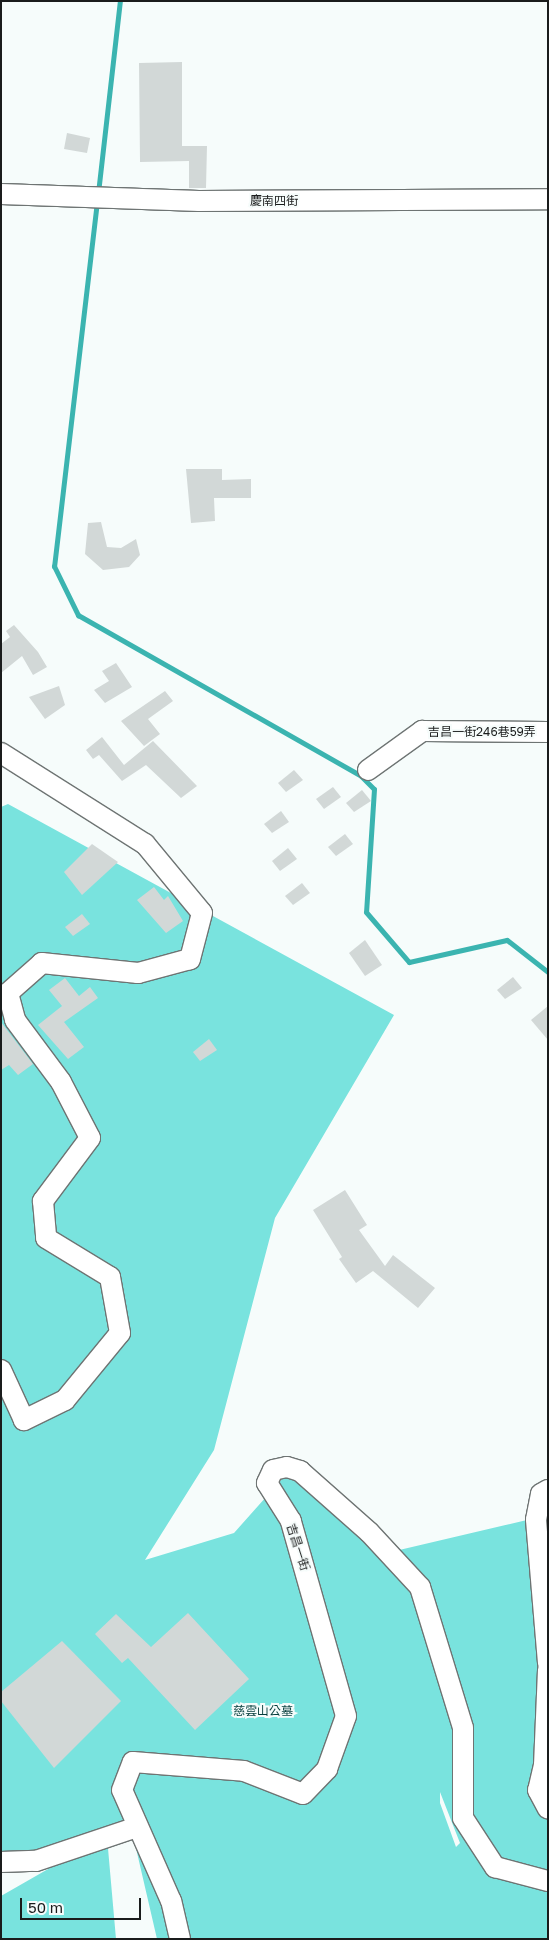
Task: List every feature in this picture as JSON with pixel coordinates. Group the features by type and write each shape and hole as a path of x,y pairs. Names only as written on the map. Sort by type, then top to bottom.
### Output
{"street":[{"name":"慶南四街","path":"1,194 199,201 548,200"},
{"name":"吉昌一街246巷59弄","path":"368,770 422,731 548,732"},
{"path":"1,753 146,844 202,914 190,959 138,973 42,963 8,993 15,1020 61,1082 90,1138 43,1201 46,1238 110,1277 120,1333 65,1400 24,1420 1,1370"},
{"name":"吉昌一街","path":"180,1939 171,1901 122,1790 132,1762 244,1771 303,1794 327,1769 346,1716 291,1521 267,1483 273,1470 287,1467 300,1471 369,1532 420,1587 464,1728 463,1818 495,1867 548,1881"},
{"path":"548,1490 541,1494 536,1520 548,1664"},
{"path":"548,1670 544,1765 538,1790 548,1809"},
{"path":"1,1862 36,1861 137,1827"}],"green space":[{"name":"慈雲山公墓","path":"8,804 394,1015 275,1218 214,1450 145,1560 234,1533 298,1461 378,1555 548,1515 548,1939 157,1939 132,1831 107,1837 116,1939 1,1939 1,1896 97,1841 1,1865 1,807","holes":["440,1792 460,1843 456,1847 440,1803"]}],"building":[{"path":"182,62 182,146 207,146 206,188 189,188 189,161 140,162 139,63"},
{"path":"67,133 90,138 87,153 64,149"},
{"path":"186,469 222,469 222,480 251,479 251,498 214,498 215,521 191,523"},
{"path":"101,522 107,547 121,548 136,539 140,555 129,567 103,570 85,554 88,523"},
{"path":"14,625 38,652 47,667 33,675 22,656 1,673 1,644 10,637 6,631"},
{"path":"116,663 132,687 105,703 94,690 109,681 102,671"},
{"path":"59,686 65,705 45,719 29,697"},
{"path":"165,691 173,701 148,719 160,734 144,746 121,721"},
{"path":"102,737 124,765 153,741 197,786 181,798 146,765 122,781 99,755 93,759 86,750"},
{"path":"294,770 303,780 286,792 278,783"},
{"path":"333,787 341,797 324,809 316,799"},
{"path":"362,790 371,801 354,812 346,803"},
{"path":"281,811 289,822 272,833 264,824"},
{"path":"345,834 353,844 336,856 328,847"},
{"path":"92,844 118,862 82,895 64,872"},
{"path":"288,848 297,859 280,871 272,861"},
{"path":"302,883 310,893 293,905 285,896"},
{"path":"154,887 164,900 168,896 183,921 166,933 137,900"},
{"path":"82,914 90,924 73,936 65,927"},
{"path":"365,940 382,965 365,976 349,953"},
{"path":"513,977 522,988 505,999 497,990"},
{"path":"65,978 79,996 90,987 98,998 64,1022 84,1047 68,1059 38,1025 62,1006 49,990"},
{"path":"548,1006 548,1040 531,1020"},
{"path":"1,1022 33,1064 18,1075 9,1065 1,1070"},
{"path":"209,1039 217,1050 200,1061 193,1052"},
{"path":"345,1190 367,1225 359,1230 385,1266 393,1255 435,1288 418,1308 373,1271 356,1283 339,1259 342,1257 313,1210"},
{"path":"188,1613 249,1679 195,1730 128,1658 122,1663 95,1634 116,1614 151,1647"},
{"path":"62,1641 121,1701 54,1768 1,1701 1,1692"}],"waterway":[{"path":"98,193 120,1"},
{"path":"97,201 54,566 78,615 361,776 374,789 366,912 409,962 507,940 548,972"}]}
